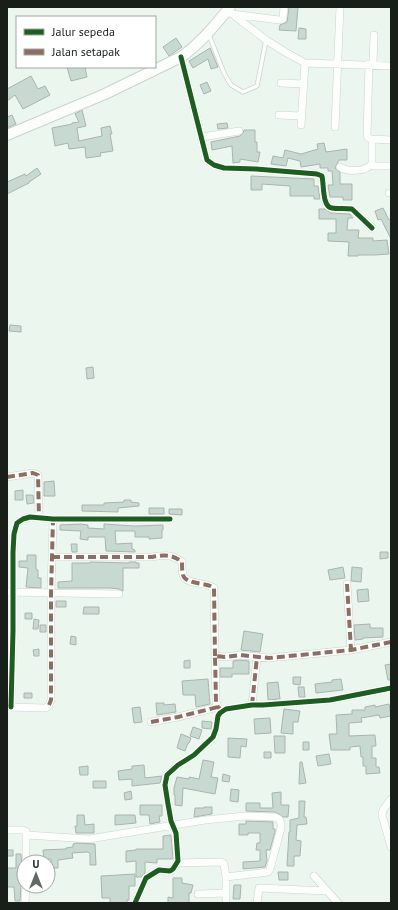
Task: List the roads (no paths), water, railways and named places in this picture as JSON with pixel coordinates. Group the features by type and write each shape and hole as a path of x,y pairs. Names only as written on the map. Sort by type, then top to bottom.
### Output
{"street":[{"path":"230,10 279,20 283,19 284,7"},
{"path":"335,127 340,7"},
{"path":"7,135 105,94 181,57 208,34 230,10"},
{"path":"230,10 266,40 305,63 371,64 391,66"},
{"path":"374,35 366,132 369,138 372,139 391,140"},
{"path":"181,57 208,160 214,166 224,168 317,174 322,176 325,202 327,206 332,208 352,209 372,228"},
{"path":"301,125 305,63"},
{"path":"281,83 304,84"},
{"path":"279,114 302,116"},
{"path":"202,137 239,132"},
{"path":"372,139 372,164"},
{"path":"372,164 374,166 391,166"},
{"path":"340,166 344,170 353,170 368,167 372,164"},
{"path":"7,477 33,473 38,474 39,518"},
{"path":"53,519 49,705 46,708 9,707 10,592 14,534 18,523 23,518 170,519"},
{"path":"52,557 175,556 182,562 183,576 185,579 188,581 211,585 214,588 215,656 220,709 216,730 213,737 194,755 175,767 167,775 165,785 170,817 176,833 177,862 173,869 159,870 146,878 135,903"},
{"path":"346,584 351,650"},
{"path":"10,592 51,594 119,594"},
{"path":"215,656 225,657 240,655 269,658 351,650 391,642"},
{"path":"252,705 257,657"},
{"path":"151,722 220,709 252,705 330,700 391,688"},
{"path":"391,799 383,810 382,814 391,847"},
{"path":"27,835 89,839 228,817 263,816 275,817 279,819 281,828 268,872 226,877"},
{"path":"7,830 26,831 26,854"},
{"path":"177,862 221,862 224,864 226,877 226,903"},
{"path":"314,876 338,903"},
{"path":"257,903 259,888 327,891"},
{"path":"198,894 226,893"}],"lane":[{"path":"208,34 224,73 231,85 243,92 257,86 266,40"}]}
